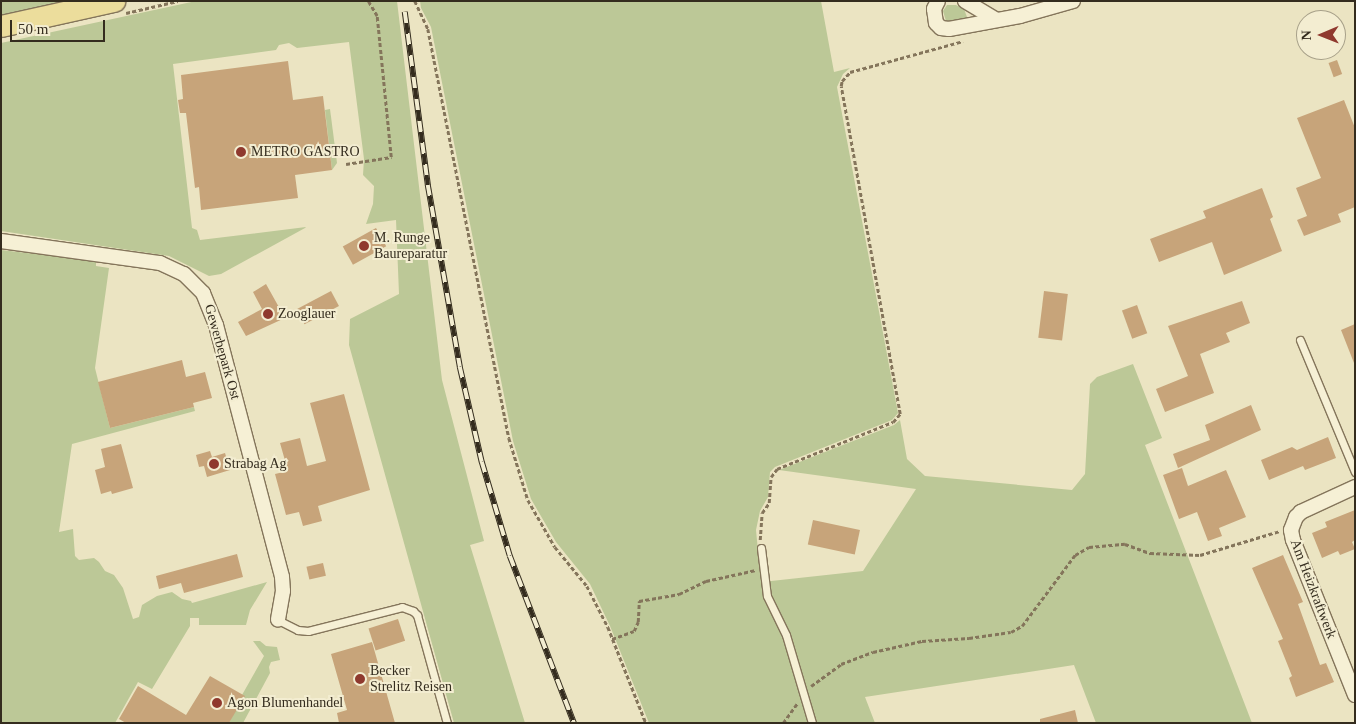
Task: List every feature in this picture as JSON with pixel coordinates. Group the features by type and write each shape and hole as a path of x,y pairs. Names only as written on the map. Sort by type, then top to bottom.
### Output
{"main road":[{"path":"1,26 114,1"}],"street":[{"path":"938,1 934,9 936,23 941,28 950,29 967,27 995,19 1020,16 1073,1"},
{"path":"965,1 995,19"},
{"name":"Gewerbepark Ost","path":"1,240 160,263 184,274 203,293 216,325 282,577 283,591 278,620"},
{"name":"Am Heizkraftwerk","path":"1355,487 1301,512 1296,517 1291,530 1293,540 1355,695"}],"lane":[{"path":"1300,340 1355,472"},
{"path":"761,548 767,596 786,636 812,723"},
{"path":"278,620 298,630 308,631 402,607 413,611 416,615 447,723"}],"path":[{"path":"346,164 391,157 377,16 368,1"},
{"path":"415,1 428,29 507,429 528,500 555,547 587,586 612,638 646,723"},
{"path":"761,548 760,521 762,513 771,498 773,473 777,469 893,422 900,414 841,86 842,81 850,72 970,39"},
{"path":"783,723 804,694 840,664 873,652 922,641 969,638 1012,632 1022,626 1076,555 1089,547 1126,544 1150,553 1200,555 1277,532 1291,530"},
{"path":"612,638 634,631 638,622 639,601 679,594 706,581 763,569"}],"green space":[{"path":"1,1 77,1 1,16"},
{"path":"196,1 397,1 442,380 484,541 470,545 525,723 454,723 349,345 350,319 399,294 396,220 366,224 373,204 374,186 363,175 364,159 349,42 297,48 289,43 279,45 276,50 173,64 192,228 197,230 200,240 306,227 221,274 209,276 169,256 1,231 1,43"},
{"path":"420,1 821,1 834,72 850,68 843,74 837,87 898,413 892,420 775,467 770,472 768,497 760,511 756,530 761,582 863,571 916,489 779,470 894,425 900,420 907,459 925,476 1072,490 1085,474 1090,384 1097,377 1133,364 1162,438 1145,445 1252,723 1096,723 1074,665 865,697 875,723 649,723 610,626 590,584 556,542 531,499 513,441 431,27 421,8"},
{"path":"947,5 956,5 964,9 967,17 961,21 946,21 943,11"},
{"path":"330,109 337,163 332,170 325,110"},
{"path":"1,250 96,261 96,266 109,268 95,368 110,428 194,407 195,411 72,444 59,532 73,529 75,556 79,560 94,558 105,571 114,575 123,588 133,619 139,617 142,605 157,596 172,592 192,603 267,582 250,610 246,625 199,625 199,618 190,618 190,626 152,689 138,682 115,723 1,723"},
{"path":"253,641 260,641 266,646 277,647 280,660 271,662 269,667 270,673 243,723 229,723 264,656"}],"building":[{"path":"1337,60 1342,74 1334,77 1329,63"},
{"path":"288,61 293,100 323,96 332,170 295,175 298,198 201,210 199,187 195,188 186,113 180,113 178,100 183,99 181,75"},
{"path":"1344,100 1355,128 1355,207 1338,214 1341,222 1304,236 1297,220 1307,216 1296,188 1321,178 1297,118"},
{"path":"1262,188 1273,217 1270,219 1282,251 1224,275 1212,242 1159,262 1150,239 1206,218 1203,211"},
{"name":"M. Runge Baureparatur","path":"376,228 386,246 353,265 343,246"},
{"name":"Zooglauer","path":"266,284 285,318 246,336 238,322 262,309 253,292"},
{"path":"331,291 339,306 305,324 297,309"},
{"path":"1044,291 1068,294 1062,341 1038,338"},
{"path":"1242,301 1250,323 1226,333 1230,342 1200,354 1214,393 1165,412 1156,389 1188,376 1168,326"},
{"path":"1137,305 1147,333 1132,339 1122,310"},
{"path":"1355,324 1355,363 1354,363 1341,330"},
{"path":"182,360 186,377 205,372 212,398 193,403 194,407 110,428 98,382"},
{"path":"344,394 370,490 318,506 322,521 303,526 299,512 286,515 275,474 288,471 280,443 300,438 307,466 326,461 310,403"},
{"path":"1251,405 1261,430 1178,468 1173,454 1210,440 1205,425"},
{"path":"1328,437 1336,458 1305,470 1303,466 1269,480 1261,460 1292,447 1297,450"},
{"path":"121,444 133,488 112,494 111,491 101,494 95,470 105,467 101,449"},
{"name":"Strabag Ag","path":"210,451 212,457 225,453 230,470 207,477 204,466 199,467 196,455"},
{"path":"1182,468 1188,486 1226,470 1246,517 1219,528 1222,536 1208,541 1197,512 1179,519 1163,475"},
{"path":"1355,510 1355,540 1352,542 1355,549 1340,555 1338,551 1322,558 1312,533 1327,527 1325,522"},
{"path":"813,520 860,530 855,554 808,544"},
{"path":"237,554 243,577 184,593 181,583 159,589 156,576"},
{"path":"1283,555 1303,602 1298,604 1320,665 1326,663 1334,682 1296,697 1289,678 1292,676 1278,641 1283,639 1252,568"},
{"path":"323,563 326,576 309,579 306,567"},
{"path":"398,619 405,641 376,650 369,629"},
{"name":"Becker Strelitz Reisen","path":"372,642 395,723 339,723 337,713 347,710 331,654"},
{"name":"Agon Blumenhandel","path":"210,676 245,696 229,723 126,723 119,719 138,686 186,715"},
{"path":"1075,710 1078,723 1040,723 1040,719"}],"railway":[{"path":"405,12 428,185 460,367 482,462 510,556 574,723"}],"place":[{"name":"METRO GASTRO","path":"241,152"},
{"name":"M. Runge Baureparatur","path":"364,246"},
{"name":"Zooglauer","path":"268,314"},
{"name":"Strabag Ag","path":"214,464"},
{"name":"Becker Strelitz Reisen","path":"360,679"},
{"name":"Agon Blumenhandel","path":"217,703"}]}
